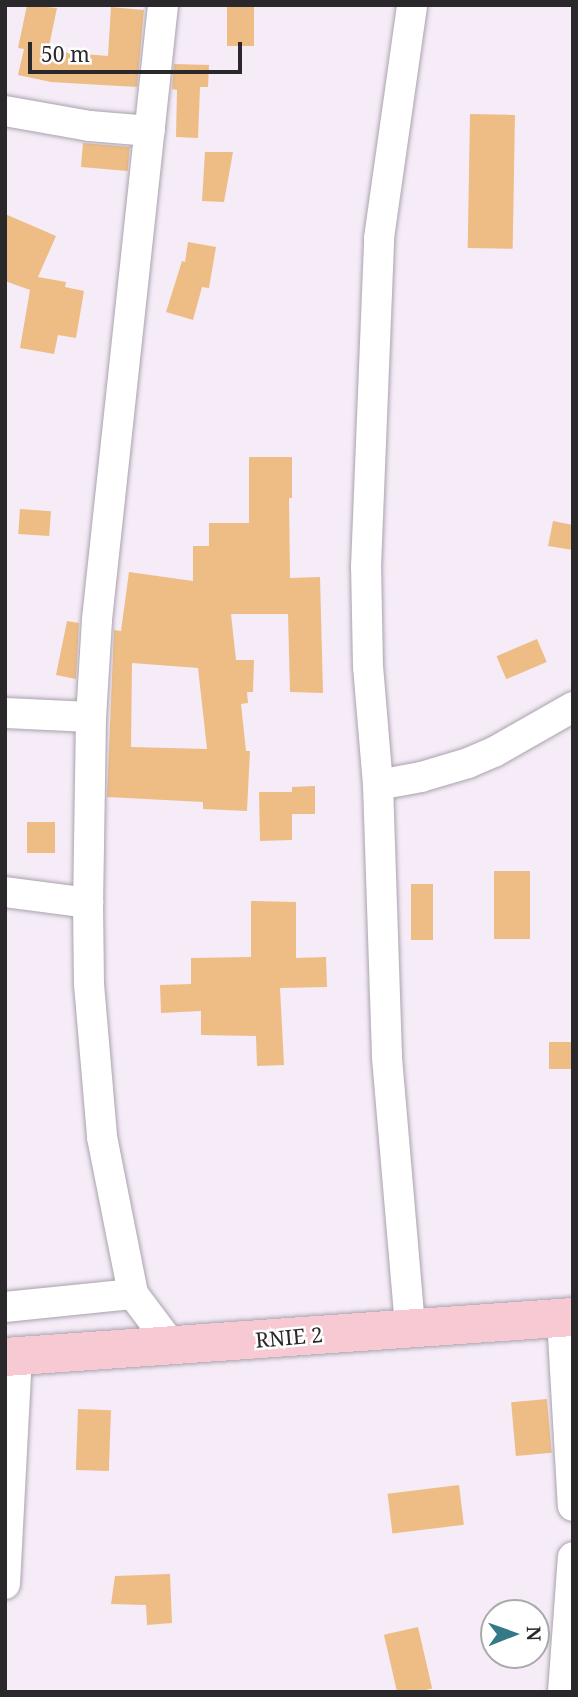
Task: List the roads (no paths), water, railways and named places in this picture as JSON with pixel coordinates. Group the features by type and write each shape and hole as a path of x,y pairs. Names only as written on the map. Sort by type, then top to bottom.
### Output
{"main road":[{"name":"RNIE 2","path":"11,1356 173,1347 410,1326 567,1318"}],"street":[{"path":"163,5 97,620 91,717 88,903 89,984 103,1137 133,1294 173,1347"},
{"path":"410,1326 387,1056 377,785 368,667 366,567 379,237 412,5"},
{"path":"5,111 90,126 150,131"},
{"path":"377,785 421,777 468,763 494,752 573,707"},
{"path":"5,713 91,717"},
{"path":"5,892 88,903"},
{"path":"5,1307 133,1294"},
{"path":"567,1318 573,1506"},
{"path":"5,1584 11,1356"},
{"path":"563,1692 573,1557"}]}
